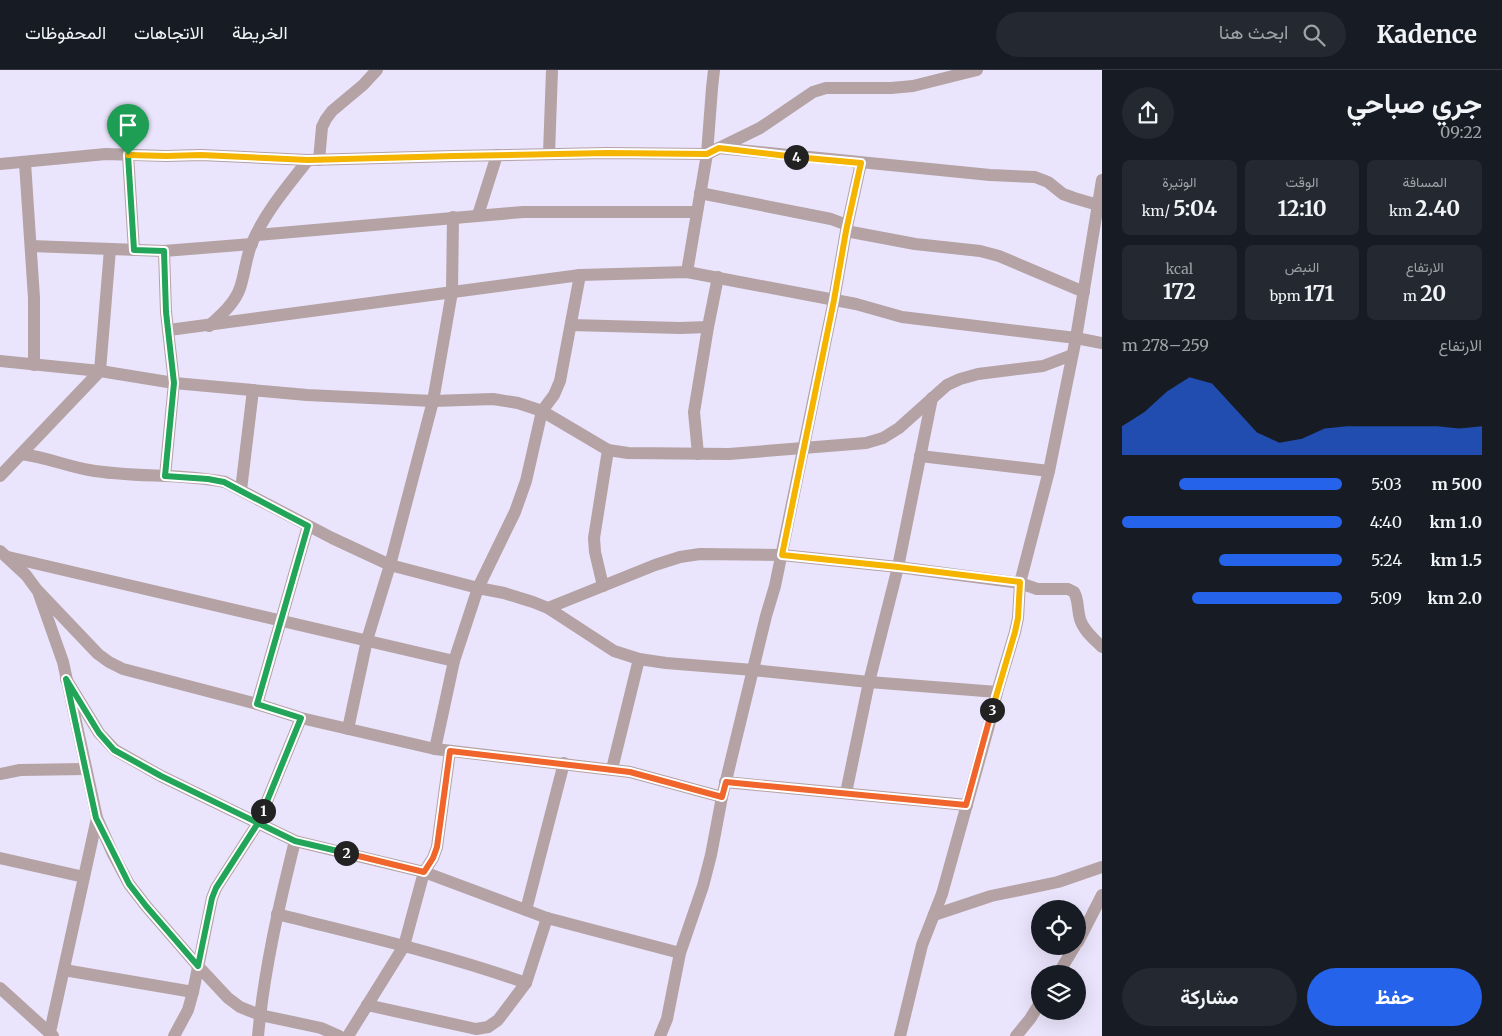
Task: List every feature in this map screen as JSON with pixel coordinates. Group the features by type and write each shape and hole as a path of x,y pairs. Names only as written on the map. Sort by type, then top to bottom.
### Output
{"street":[{"path":"209,326 233,301 240,289 254,239 270,210 314,160 322,127 326,119 332,111 363,85 377,70"},
{"path":"549,154 552,70"},
{"path":"687,272 700,193 713,151 712,88 714,70"},
{"path":"713,151 774,120 813,92 826,88 913,86 976,70"},
{"path":"0,164 106,154 201,155 314,160 713,151 990,176 1035,176 1048,182 1063,194 1098,205"},
{"path":"128,155 134,250"},
{"path":"478,215 497,155"},
{"path":"25,162 34,298 34,365"},
{"path":"660,1036 668,1019 680,953 706,876 722,797 775,586 834,300 846,228 861,163"},
{"path":"900,1036 922,945 942,894 1016,625 1020,582 1048,471 1099,220 1098,205 1102,180"},
{"path":"700,193 831,220 846,228 914,244 980,251 999,256 1084,292"},
{"path":"31,246 164,251 254,239 478,215 523,212 697,212"},
{"path":"348,729 367,640 390,564 433,401 452,292 453,218"},
{"path":"0,476 33,439 100,371 110,249"},
{"path":"164,251 166,312 174,383 165,476"},
{"path":"1089,265 1102,267"},
{"path":"169,330 580,275 687,272 718,276 856,304 902,317 1076,338 1102,343"},
{"path":"435,749 454,661 478,588 515,512 526,481 542,411 554,395 560,381 580,275"},
{"path":"698,454 694,412 718,276"},
{"path":"571,325 680,328 708,326"},
{"path":"0,364 100,371 174,383 307,394 433,401 493,399 518,403 542,411 608,450 628,453 729,454 866,444 883,438 899,428 947,385 960,379 978,374 1043,366 1072,355"},
{"path":"241,490 252,390"},
{"path":"846,793 869,682 898,567 932,398"},
{"path":"603,586 595,552 594,538 608,450"},
{"path":"21,454 39,456 89,470 208,479 224,482 308,526 390,564 478,588 504,593 548,608 614,651 639,659 869,682 997,692"},
{"path":"920,456 1048,471"},
{"path":"257,704 308,526"},
{"path":"4,554 454,661"},
{"path":"4,554 26,575 37,590 98,654 123,669 257,704 301,718 435,749 630,772 722,797"},
{"path":"548,608 680,557 700,554 782,555 1020,582 1037,588 1068,589 1074,592 1077,598 1080,620 1086,630 1102,647"},
{"path":"37,590 60,654 96,818 129,884 198,966 240,1008 260,1015 321,1028 339,1036"},
{"path":"612,769 639,659"},
{"path":"66,679 99,733 114,750 161,776 295,841 424,872 547,918 680,953"},
{"path":"174,1036 188,1010 193,992 212,898 216,888 258,823 301,718"},
{"path":"348,1036 404,946 424,872 433,858 437,847 450,751"},
{"path":"526,910 564,764"},
{"path":"0,774 20,770 85,769"},
{"path":"726,782 966,805"},
{"path":"52,1034 96,818"},
{"path":"258,1036 277,914 295,841"},
{"path":"0,858 84,877"},
{"path":"934,914 991,896 1058,882 1102,867"},
{"path":"1086,926 1102,895"},
{"path":"277,914 404,946 526,983"},
{"path":"367,1005 476,1029 488,1027 498,1020 526,983 547,918"},
{"path":"64,970 193,992"},
{"path":"0,988 52,1034"},
{"path":"1016,1036 1031,1017"}],"route":[{"path":"128,155 134,250 164,251 166,312 174,383 165,476 224,482 308,526 257,704 301,718 258,823 161,776 114,750 99,733 66,679 96,818 129,884 198,966 212,898 216,888 258,823 295,841 424,872 433,858 437,847 450,751 630,772 722,797 726,782 966,805 1015,632 1018,618 1020,582 782,555 861,163 719,148 707,154 607,153 308,160 201,155 128,155"}]}
